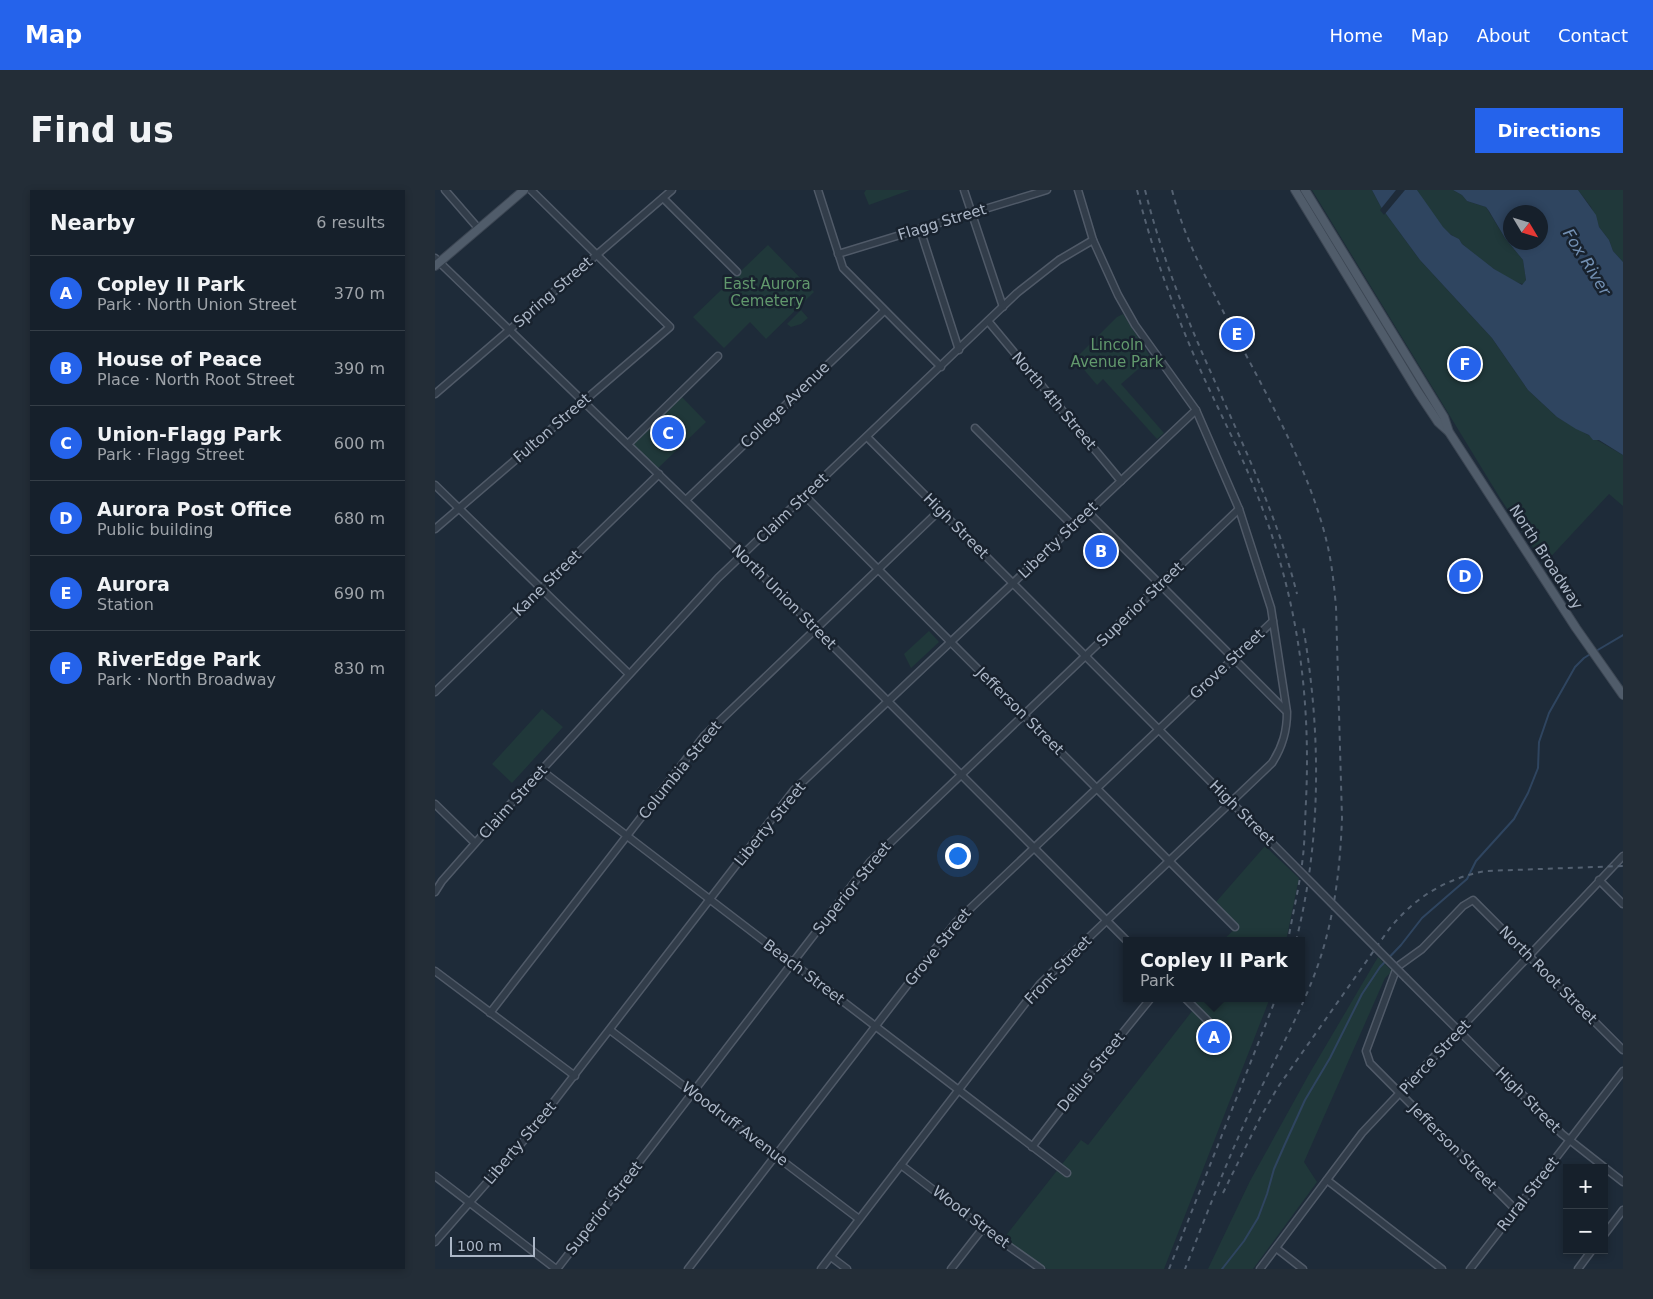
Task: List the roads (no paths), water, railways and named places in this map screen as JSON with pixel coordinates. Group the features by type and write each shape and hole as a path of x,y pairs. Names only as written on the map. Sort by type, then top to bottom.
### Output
{"main road":[{"path":"436,262 524,190"},
{"name":"North Broadway","path":"1295,190 1418,392 1438,422 1449,432 1595,657 1623,694"},
{"name":"North Broadway","path":"1305,190 1445,417 1449,432"}],"street":[{"path":"445,190 478,228"},
{"path":"531,190 597,255"},
{"name":"Spring Street","path":"435,394 672,190"},
{"path":"818,190 837,254 847,274 941,367"},
{"path":"964,190 1003,307"},
{"name":"Flagg Street","path":"837,254 1047,190"},
{"name":"Front Street","path":"821,1269 1041,984 1272,763 1278,753 1287,728 1287,712 1271,608 1239,509 1196,410 1135,325 1118,295 1093,240 1078,190"},
{"path":"663,198 737,272"},
{"path":"920,229 959,350"},
{"name":"Claim Street","path":"435,892 442,881 475,843 712,584 1003,307 1046,270 1075,249 1093,240"},
{"name":"Fulton Street","path":"435,529 670,327 597,255"},
{"name":"North Union Street","path":"436,262 510,330 742,555 1123,937"},
{"name":"College Avenue","path":"686,500 884,311"},
{"name":"North 4th Street","path":"988,321 1121,481"},
{"path":"628,444 718,356"},
{"name":"Liberty Street","path":"435,1242 525,1139 791,794 1196,410"},
{"path":"975,428 1073,526"},
{"name":"High Street","path":"867,437 1459,1031 1570,1140 1623,1182"},
{"name":"Kane Street","path":"435,692 659,474"},
{"path":"435,485 629,674"},
{"name":"Jefferson Street","path":"805,496 1235,927"},
{"name":"Superior Street","path":"556,1269 870,862 1239,509"},
{"name":"Columbia Street","path":"490,1013 713,725 940,510"},
{"path":"1087,512 1287,712"},
{"name":"Grove Street","path":"688,1269 956,922 1273,621"},
{"name":"Beach Street","path":"541,770 1067,1173"},
{"path":"435,804 475,843"},
{"name":"Pierce Street","path":"1260,1269 1362,1133 1623,856"},
{"path":"1599,880 1623,904"},
{"name":"North Root Street","path":"1369,1064 1366,1052 1397,967 1422,949 1463,906 1473,900 1623,1050"},
{"path":"435,970 575,1076"},
{"name":"Delius Street","path":"1032,1147 1148,1002"},
{"path":"1189,1002 1211,1024"},
{"name":"Woodruff Avenue","path":"610,1030 859,1219"},
{"name":"Jefferson Street","path":"1369,1064 1515,1210"},
{"name":"Rural Street","path":"1470,1269 1623,1071"},
{"name":"Wood Street","path":"901,1165 983,1228 1041,1269"},
{"path":"435,1176 556,1269"},
{"path":"1327,1180 1443,1269"},
{"path":"1608,1230 1623,1210"},
{"path":"951,1269 983,1228"},
{"path":"1276,1248 1303,1269"},
{"path":"1578,1269 1589,1254"},
{"path":"831,1256 847,1269"}],"water":[{"name":"Fox River","path":"1372,190 1417,190 1443,227 1451,235 1459,239 1462,244 1494,269 1522,285 1526,280 1523,260 1515,250 1548,250 1548,205 1503,205 1503,235 1486,207 1467,201 1462,195 1453,190 1578,190 1596,215 1599,227 1609,240 1613,251 1623,262 1623,455 1599,440 1593,440 1589,435 1557,417 1528,390 1492,338 1420,260 1381,207"}],"waterway":[{"path":"1596,651 1623,635"},
{"path":"1222,1269 1244,1241 1258,1218 1274,1169 1305,1100 1330,1058 1362,994 1380,967 1401,945 1422,918 1467,879 1476,861 1514,819 1528,793 1538,768 1539,742 1549,713 1575,667 1592,653"}],"railway":[{"path":"1137,190 1156,255 1179,319 1258,497 1283,571 1292,608 1303,684 1307,761 1303,856 1289,937"},
{"path":"1145,190 1174,284 1270,510 1297,594"},
{"path":"1172,190 1188,239 1283,426 1309,485 1319,514 1332,567 1336,607 1342,818 1337,880 1330,921 1319,961 1305,998"},
{"path":"1297,937 1311,863 1316,784 1316,744 1313,705 1303,626"},
{"path":"1223,1193 1260,1118 1278,1087 1387,932 1418,900 1456,879 1485,871 1623,866"},
{"path":"1169,1269 1274,1002"},
{"path":"1185,1269 1241,1131 1303,1002"}],"place":[{"name":"Aurora","path":"1237,334"},
{"name":"RiverEdge Park","path":"1465,364"},
{"name":"Union-Flagg Park","path":"668,433"},
{"name":"House of Peace","path":"1101,551"},
{"name":"Aurora Post Office","path":"1465,576"},
{"name":"Copley II Park","path":"1214,1037"}],"park label":[{"name":"East Aurora Cemetery","path":"767,292"},
{"name":"Lincoln Avenue Park","path":"1117,354"}]}
